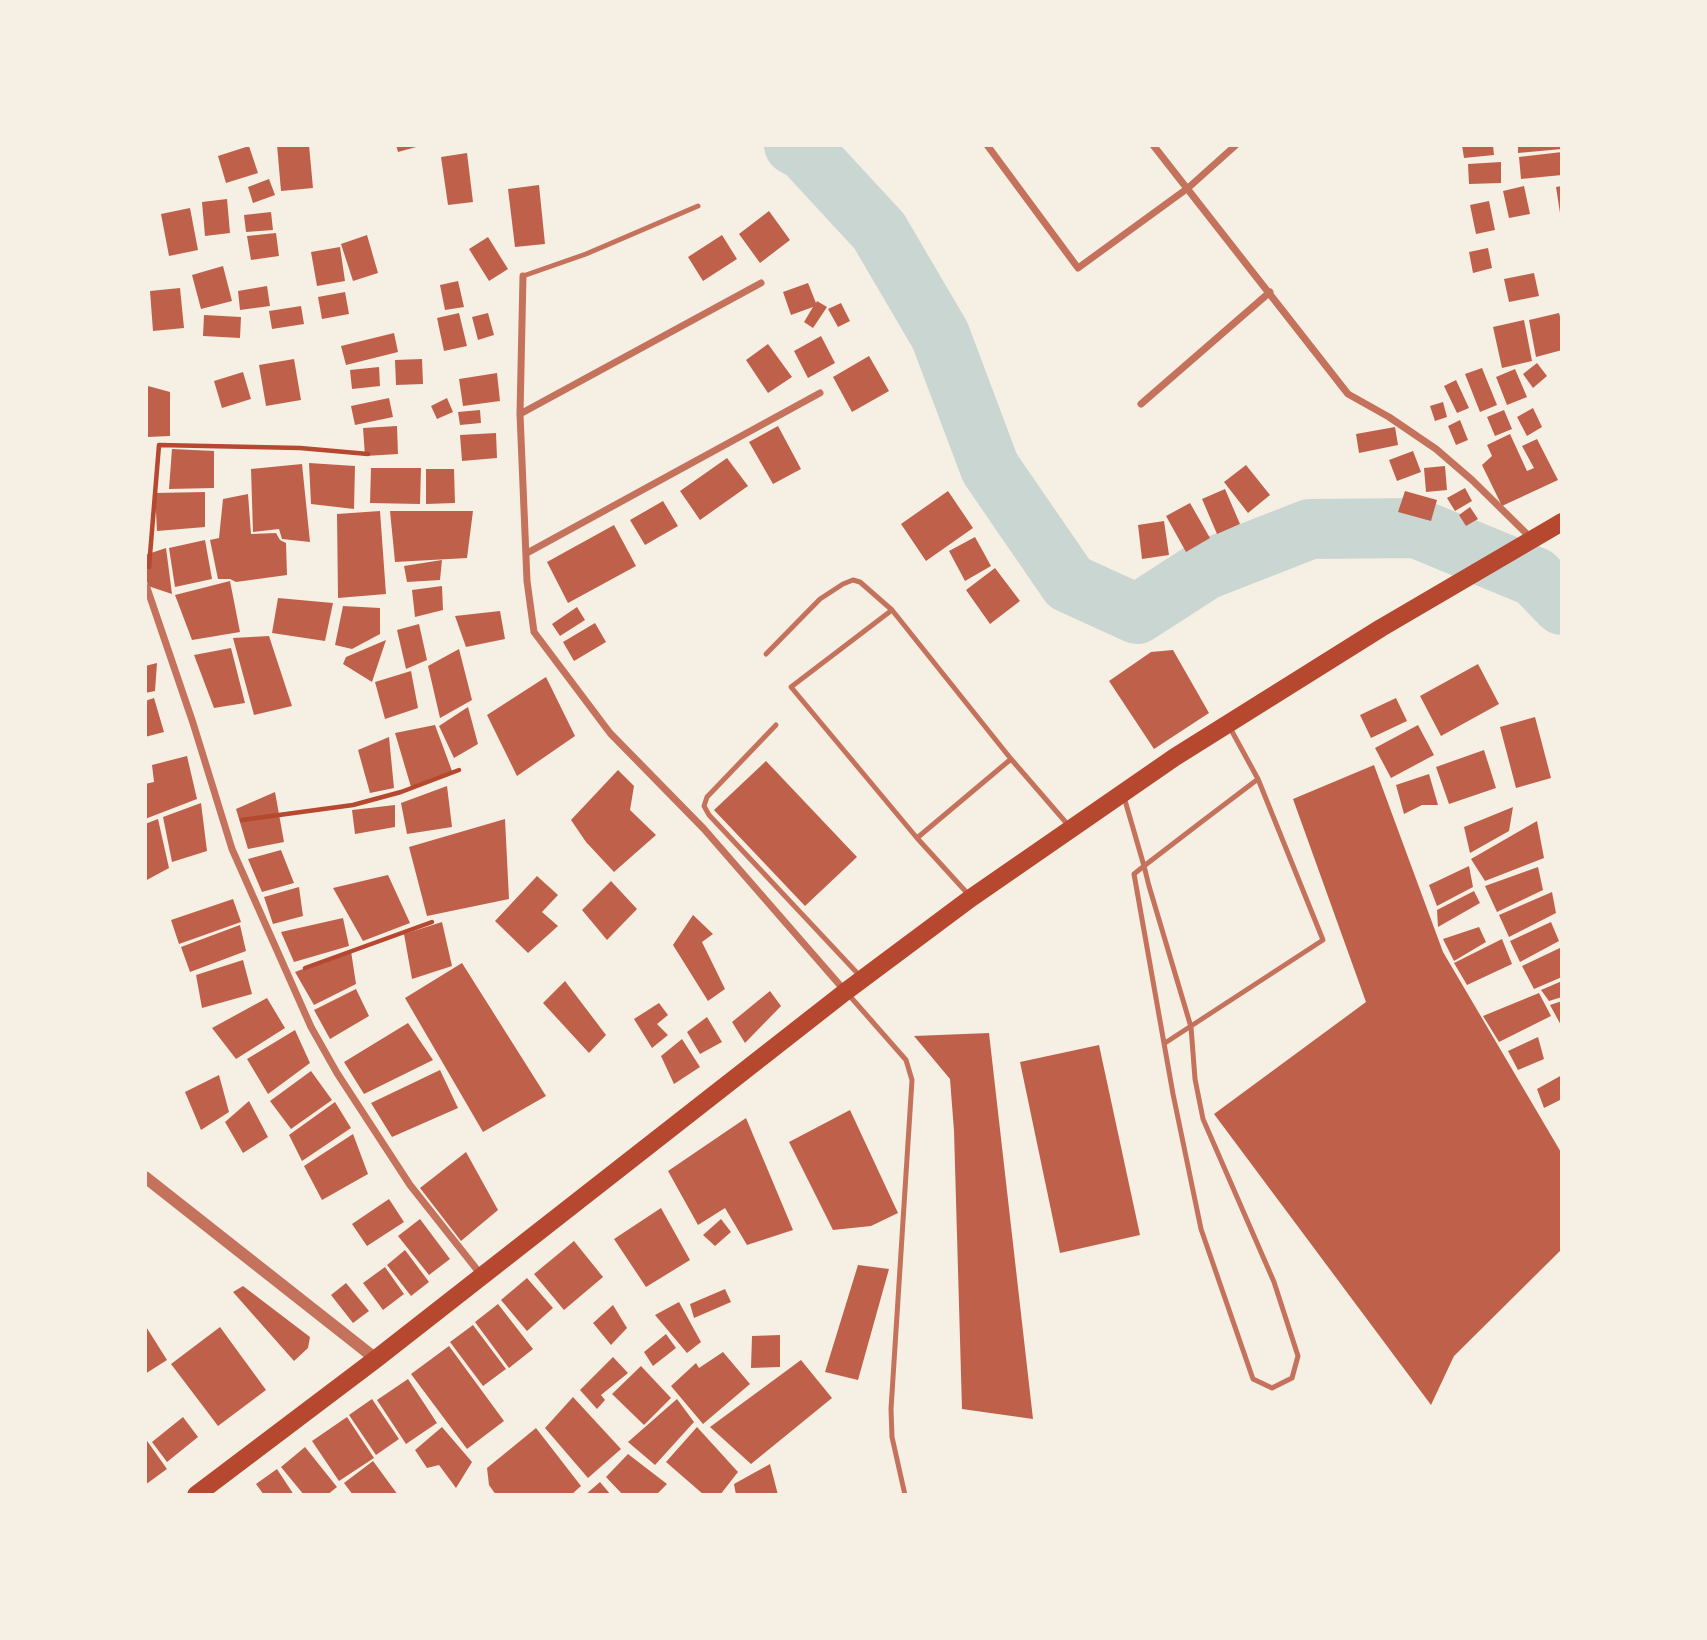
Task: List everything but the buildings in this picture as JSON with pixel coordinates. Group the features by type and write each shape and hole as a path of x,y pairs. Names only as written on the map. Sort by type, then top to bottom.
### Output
{"main road":[{"path":"196,1495 376,1359 845,992 971,898 1228,724 1381,628 1562,522"}],"street":[{"path":"987,145 1079,268 1188,188 1236,145"},
{"path":"1153,145 1348,394 1389,417 1436,449 1472,480 1529,541"},
{"path":"523,276 520,414 527,581 534,632 610,733 704,829 845,992"},
{"path":"520,414 761,283"},
{"path":"1141,404 1270,292"},
{"path":"527,553 820,393"},
{"path":"146,587 193,723 232,849 311,1027 337,1073 410,1185 483,1276"},
{"path":"145,1177 376,1359"}],"lane":[{"path":"523,276 586,254 698,206"},
{"path":"766,654 820,599 852,580 860,582 891,610 1011,759 1071,828"},
{"path":"891,610 791,687 917,838 971,898"},
{"path":"1164,1043 1323,940 1258,779 1228,724"},
{"path":"776,725 706,797 704,806 709,815 862,979"},
{"path":"917,838 1011,759"},
{"path":"1123,793 1144,866 1191,1027 1195,1079 1203,1119 1274,1282 1298,1356 1292,1378 1272,1388 1253,1379 1201,1229 1134,874 1144,866 1200,823 1258,779"},
{"path":"845,992 906,1060 912,1080 891,1409 892,1437 905,1495"}],"path":[{"path":"146,587 159,445 300,447 368,454"},
{"path":"224,822 353,805 401,792 459,770"},
{"path":"288,974 432,922"}],"waterway":[{"path":"794,145 805,151 879,231 940,335 990,468 1069,583 1137,614 1205,570 1310,529 1416,528 1535,577 1562,605"}]}
